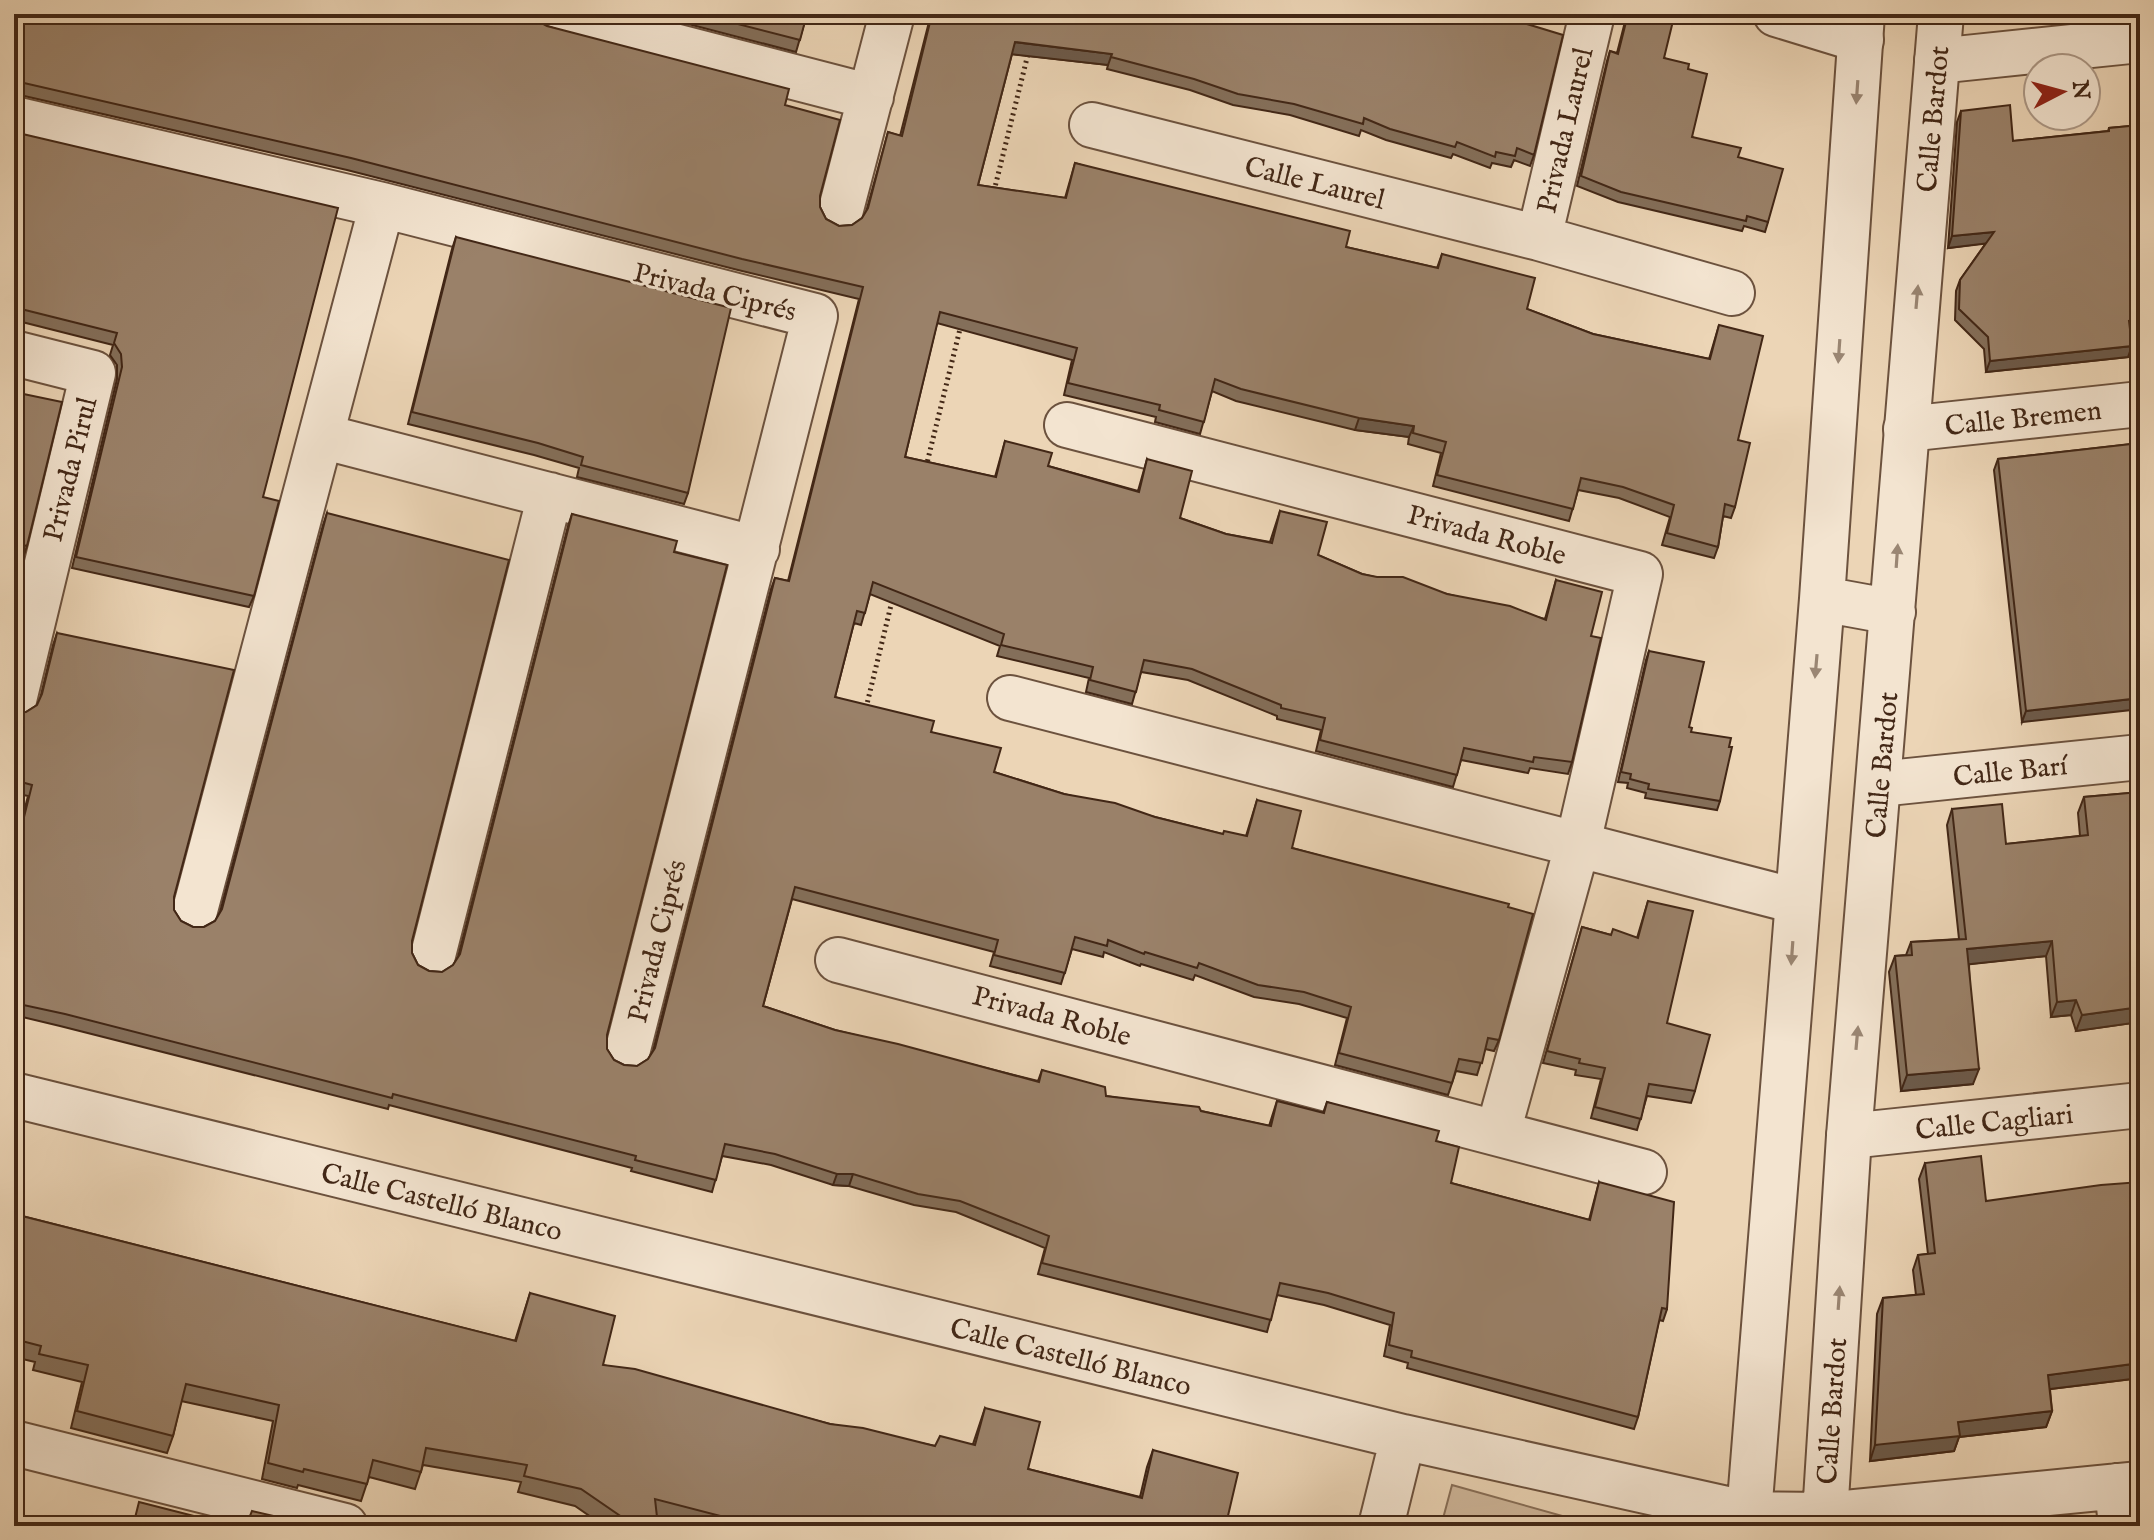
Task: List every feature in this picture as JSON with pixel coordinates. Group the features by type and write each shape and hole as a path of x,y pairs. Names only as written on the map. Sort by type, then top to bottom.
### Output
{"street":[{"path":"550,14 871,97"},
{"path":"840,213 892,14"},
{"name":"Privada Laurel","path":"1592,14 1539,238 1732,293"},
{"path":"1749,1514 1822,599 1862,27 1776,14"},
{"name":"Calle Bardot","path":"1825,1515 1849,1136 1941,14"},
{"path":"1937,61 2140,40"},
{"name":"Privada Ciprés","path":"14,119 382,205 815,316 627,1053"},
{"name":"Calle Laurel","path":"1092,125 1539,238"},
{"path":"194,914 382,205"},
{"name":"Privada Pirul","path":"14,353 93,373 26,594 14,700"},
{"name":"Calle Bremen","path":"1906,429 2140,404"},
{"name":"Privada Roble","path":"1067,425 1640,574 1578,843 1498,1132"},
{"path":"321,436 757,549"},
{"path":"432,959 550,495"},
{"path":"1822,599 1893,612"},
{"path":"1010,698 1796,901"},
{"name":"Calle Barí","path":"1879,784 2140,757"},
{"name":"Privada Roble","path":"838,960 1644,1172"},
{"name":"Calle Castelló Blanco","path":"14,1095 1403,1437 1749,1514 1825,1515 2126,1499"},
{"name":"Calle Cagliari","path":"1849,1136 2140,1105"},
{"path":"1381,1526 1403,1437"},
{"path":"15,1447 345,1526"}],"path":[{"path":"992,199 1031,45"},
{"path":"923,477 961,323"},
{"path":"865,709 896,586"}],"shaded area":[{"path":"1452,1485 1598,1526 1441,1526"}],"building":[{"path":"14,14 533,14 536,20 547,26 789,89 785,105 840,120 820,196 820,207 826,219 839,226 852,225 862,218 868,208 888,132 902,136 932,14 1505,14 1504,17 1528,21 1527,24 1563,35 1534,155 1517,148 1515,156 1496,152 1495,157 1457,142 1455,147 1390,129 1364,118 1363,124 1294,104 1238,94 1111,57 1112,54 1015,42 978,185 1066,198 1075,163 1350,231 1346,247 1438,268 1442,254 1535,278 1527,309 1593,334 1710,359 1719,325 1763,336 1738,440 1750,443 1735,507 1725,504 1718,547 1667,533 1674,505 1623,487 1581,478 1573,509 1437,475 1446,442 1413,433 1414,426 1359,418 1241,389 1215,379 1204,422 1159,410 1160,405 1068,383 1077,348 940,312 905,457 996,477 1005,441 1052,453 1048,466 1139,492 1147,459 1192,471 1180,518 1226,534 1272,543 1280,511 1327,522 1318,555 1362,574 1403,577 1447,594 1510,606 1546,620 1556,580 1602,592 1591,636 1601,638 1572,762 1534,757 1533,762 1464,748 1457,775 1320,740 1325,718 1281,708 1281,705 1192,669 1144,660 1136,692 1090,680 1093,667 1001,645 1004,634 873,582 865,613 857,611 835,697 934,721 931,732 1001,748 994,772 1064,794 1115,803 1155,817 1223,834 1224,831 1247,836 1257,800 1301,811 1292,848 1509,904 1508,907 1533,914 1499,1040 1488,1038 1482,1063 1459,1059 1452,1083 1339,1053 1351,1007 1304,992 1258,985 1199,963 1197,968 1144,954 1108,940 1107,946 1075,937 1065,973 994,955 998,940 795,887 763,1006 835,1030 1039,1082 1042,1070 1105,1087 1106,1096 1199,1107 1201,1111 1271,1126 1277,1101 1324,1113 1327,1102 1439,1131 1436,1141 1459,1147 1451,1183 1590,1220 1599,1182 1674,1202 1667,1309 1662,1308 1638,1417 1411,1357 1412,1351 1389,1345 1394,1313 1328,1293 1280,1283 1271,1320 1042,1263 1049,1236 960,1201 918,1194 853,1174 837,1174 775,1154 725,1144 716,1180 635,1160 636,1156 393,1094 392,1098 14,1003 14,857 32,785 14,780 14,713 26,712 37,705 57,633 234,670 174,897 174,910 181,921 193,927 204,927 215,921 222,909 327,513 509,560 412,941 412,953 418,965 429,971 442,972 453,965 460,954 572,514 677,541 674,552 727,565 607,1035 607,1049 614,1060 637,1066 648,1059 655,1048 775,578 789,581 863,287 742,259 351,158 14,83"},
{"path":"699,14 807,14 800,40"},
{"path":"1628,14 1646,14 1673,21 1664,58 1689,64 1688,69 1707,74 1692,137 1741,148 1738,157 1783,169 1768,222 1747,216 1746,221 1621,192 1581,176 1610,51 1618,54"},
{"path":"2010,105 2013,141 2140,125 2140,320 2129,321 2132,346 1990,361 1988,337 1959,309 1960,280 1994,232 1952,236 1961,111"},
{"path":"14,132 338,208 263,497 279,501 254,596 76,557 122,367 121,354 114,343 117,333 21,309 19,317 14,318"},
{"path":"456,237 731,308 688,493 581,465 583,457 538,443 412,412"},
{"path":"14,392 62,402 27,546 14,543"},
{"path":"2140,443 2140,698 2026,711 1998,459"},
{"path":"1649,651 1704,662 1689,727 1692,728 1691,732 1731,738 1729,747 1732,747 1720,801 1648,789 1649,784 1630,779 1631,774 1621,772"},
{"path":"2140,792 2140,1007 2082,1015 2076,1000 2057,1002 2052,941 1967,949 1979,1069 1907,1075 1895,956 1912,955 1911,942 1966,939 1952,809 2002,804 2006,844 2088,835 2084,797"},
{"path":"1648,901 1693,911 1667,1023 1710,1035 1695,1091 1649,1084 1641,1119 1595,1107 1605,1068 1579,1063 1580,1059 1547,1051 1582,927 1611,935 1613,929 1638,938"},
{"path":"1981,1156 1986,1201 2140,1182 2140,1363 2048,1375 2052,1411 1958,1422 1960,1436 1875,1445 1883,1298 1924,1294 1918,1255 1935,1253 1925,1163"},
{"path":"14,1214 516,1341 530,1293 615,1316 603,1365 635,1369 830,1424 863,1428 935,1446 940,1436 975,1445 985,1408 1040,1422 1028,1469 1142,1498 1153,1450 1238,1473 1227,1520 1250,1526 759,1526 655,1499 658,1526 635,1526 581,1489 524,1476 527,1465 426,1448 421,1472 373,1460 367,1484 304,1469 303,1472 268,1463 279,1405 186,1384 173,1436 77,1411 88,1365 39,1354 41,1346 14,1339"},
{"path":"139,1502 233,1526 133,1526"},
{"path":"252,1511 291,1520 289,1526 246,1526"},
{"path":"45,1521 64,1526 44,1526"}]}
